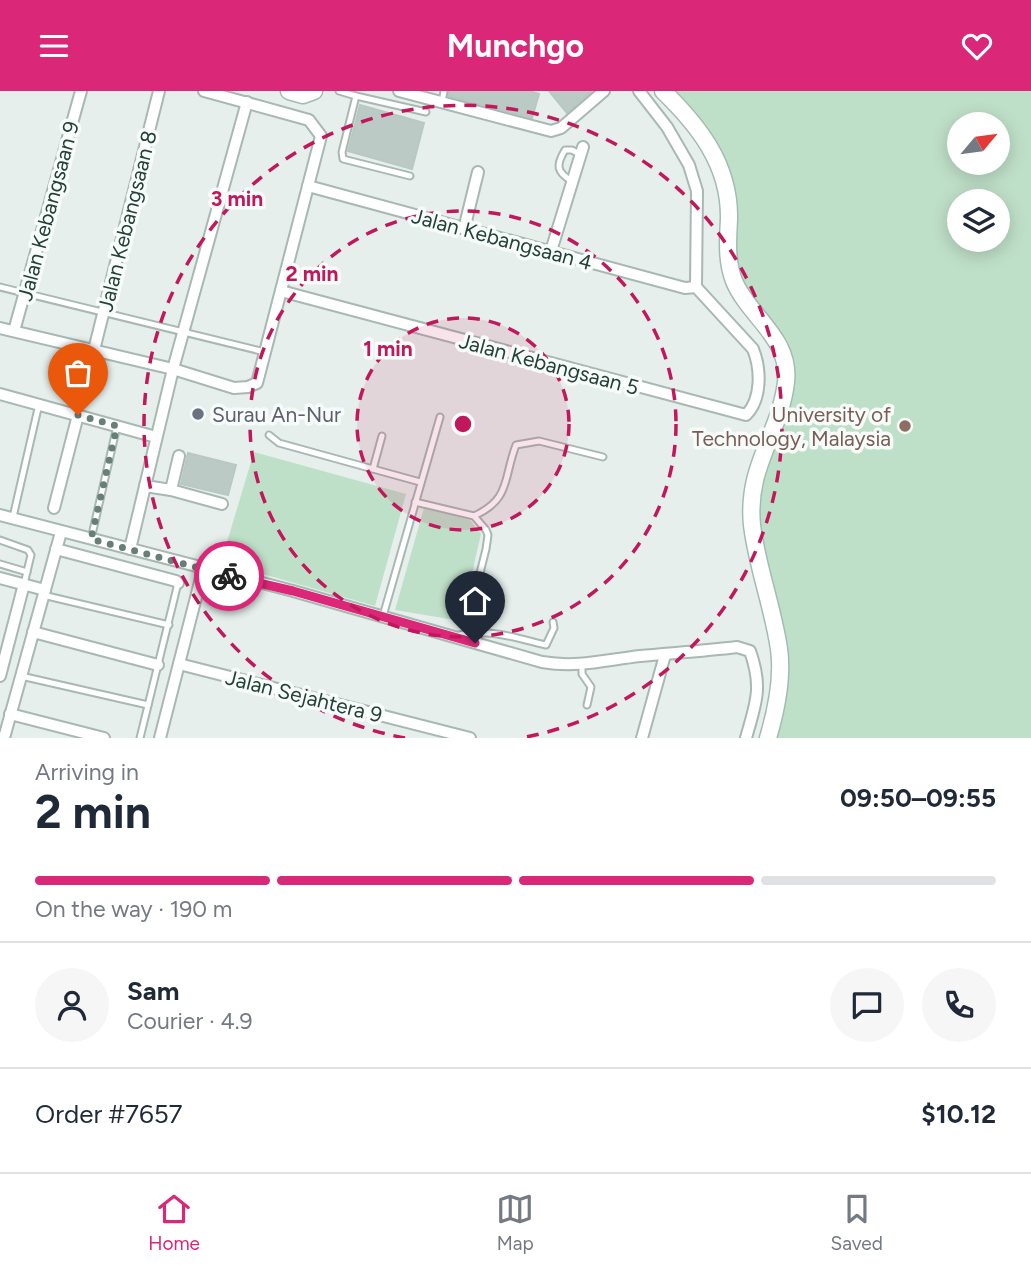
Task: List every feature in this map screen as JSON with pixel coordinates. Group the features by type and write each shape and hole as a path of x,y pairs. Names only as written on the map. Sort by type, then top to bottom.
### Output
{"street":[{"name":"Jalan Kebangsaan 9","path":"15,331 81,91"},
{"name":"Jalan Kebangsaan 8","path":"94,350 159,91"},
{"path":"0,328 173,369 234,388 257,383 321,136 317,127 309,120 204,91"},
{"path":"289,91 303,95 314,91"},
{"path":"399,91 443,97 551,131 561,128 604,91"},
{"path":"639,91 667,127 689,165 697,191 695,287"},
{"path":"663,91 692,120 720,167 729,217 729,268 744,301 770,329 779,344 784,361 786,380 782,400 758,464 752,498 752,525 779,651 779,684 768,738"},
{"path":"130,548 173,369 247,102"},
{"path":"551,251 582,151"},
{"path":"464,229 478,172"},
{"name":"Jalan Kebangsaan 4","path":"308,187 685,288 695,287"},
{"name":"Jalan Kebangsaan 5","path":"281,291 746,415 753,404 759,373 757,358 753,349 695,287"},
{"path":"1,396 156,437"},
{"path":"54,508 78,415"},
{"path":"171,490 179,456"},
{"path":"145,486 222,504"},
{"path":"0,515 383,616 542,662 565,666 582,665 737,647 750,651 757,671 759,693 746,738"},
{"path":"4,738 61,532"},
{"path":"56,549 178,583"},
{"path":"160,738 203,569"},
{"path":"0,578 22,589 44,595"},
{"path":"0,675 22,589"},
{"path":"33,632 158,666"},
{"path":"642,738 665,655"},
{"name":"Jalan Sejahtera 9","path":"179,664 470,738"},
{"path":"10,714 104,738"}],"lane":[{"path":"339,91 426,113"},
{"path":"356,96 342,152 343,159 410,176"},
{"path":"573,181 559,170 560,158 565,150 582,151"},
{"path":"0,287 265,352"},
{"path":"13,519 39,404"},
{"path":"383,616 440,417"},
{"path":"91,539 117,426"},
{"path":"269,435 279,443 420,482"},
{"path":"373,469 382,436"},
{"path":"474,516 496,504 516,445 539,441 603,457"},
{"path":"415,502 474,516 488,535 472,604"},
{"path":"0,540 28,550 31,555 22,589"},
{"path":"0,564 27,572"},
{"path":"139,738 178,583"},
{"path":"44,595 169,625"},
{"path":"542,662 554,628 553,622"},
{"path":"452,637 468,632 489,631 546,645"},
{"path":"582,665 582,674 591,687 587,705"},
{"path":"21,675 148,705"}],"green space":[{"name":"University of Technology, Malaysia","path":"675,91 1031,91 1031,738 776,738 784,710 787,672 756,527 757,498 791,390 739,281 731,218 731,175 725,157"},
{"path":"254,452 406,494 375,606 221,562"},
{"path":"424,508 470,520 481,534 461,621 395,610"}],"building":[{"path":"449,91 530,91 539,94 532,118 448,96"},
{"path":"549,91 592,91 567,113"},
{"path":"360,105 424,123 412,169 348,151"},
{"path":"188,453 236,465 228,495 181,484"}],"way so far":[{"path":"78,415 117,426 91,539 229,576"}],"place":[{"name":"Surau An-Nur","path":"198,414"},
{"name":"University of Technology, Malaysia","path":"905,426"}],"route":[{"path":"229,576 293,591 475,643"}]}
